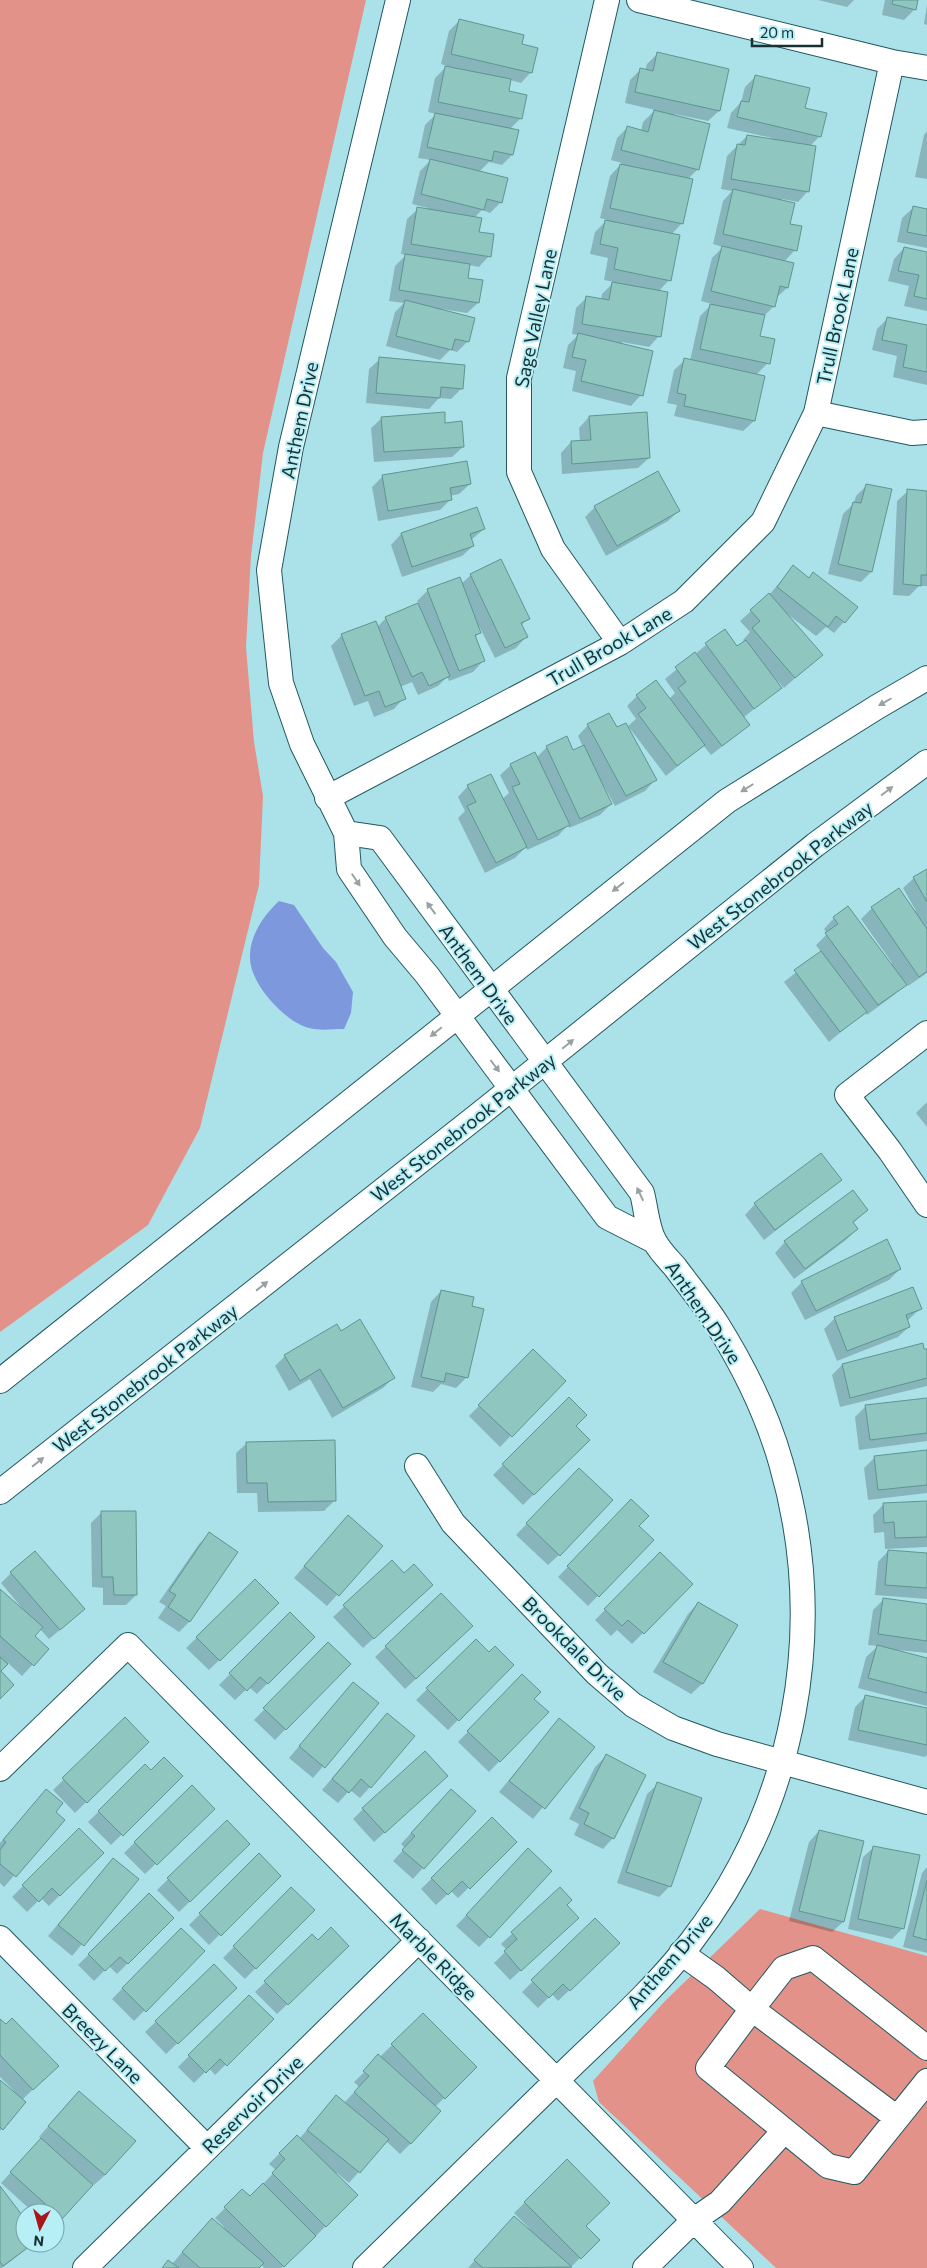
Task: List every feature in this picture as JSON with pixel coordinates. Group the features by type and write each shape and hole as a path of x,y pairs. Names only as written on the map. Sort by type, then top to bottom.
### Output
{"street":[{"name":"Anthem Drive","path":"398,0 291,447 269,570 281,683 302,744 327,798 346,833 349,868 395,937 427,975 607,1217 654,1241"},
{"name":"Sage Valley Lane","path":"607,0 519,378 519,472 553,549 620,643"},
{"path":"639,0 892,62 927,68"},
{"name":"Trull Brook Lane","path":"327,798 620,643 684,601 763,522 816,413 892,62"},
{"path":"816,413 912,433 927,432"},
{"path":"0,1381 727,801 927,678"},
{"name":"West Stonebrook Parkway","path":"0,1492 512,1089 815,845 927,762"},
{"name":"Anthem Drive","path":"346,833 380,838 642,1193 654,1241 716,1322 735,1355 768,1424 790,1498 797,1535 804,1611 798,1687 783,1762 760,1826 745,1857 710,1915 681,1953 645,1993 365,2268"},
{"path":"927,1033 847,1095 890,1151 927,1205"},
{"name":"Brookdale Drive","path":"417,1466 452,1523 614,1690 633,1705 673,1728 717,1744 927,1802"},
{"name":"Marble Ridge","path":"0,1769 128,1644 741,2268"},
{"name":"Breezy Lane","path":"0,1938 207,2148"},
{"name":"Reservoir Drive","path":"85,2268 419,1940"},
{"path":"681,1953 897,2118"},
{"path":"927,2048 813,1958 784,1968 708,2068 828,2166 854,2172 927,2081"},
{"path":"645,2268 694,2220 720,2202 784,2131"}],"shaded area":[{"path":"0,0 366,0 263,453 251,556 246,647 254,742 263,796 259,885 200,1128 148,1225 0,1332"},
{"path":"760,1909 927,1956 927,2268 776,2268 599,2102 593,2081 665,2001"}],"water":[{"path":"279,901 294,905 323,948 336,962 353,992 351,1013 344,1029 317,1029 300,1024 270,1001 256,979 250,958 252,942 258,926"}],"building":[{"path":"893,0 918,0 916,10 892,4"},
{"path":"459,19 524,35 522,44 538,48 532,73 451,54"},
{"path":"657,52 729,69 720,111 635,92 640,68 653,71"},
{"path":"445,66 511,79 509,91 527,95 522,119 438,102"},
{"path":"755,75 810,88 805,108 827,113 821,137 737,117 741,101 749,102"},
{"path":"654,110 710,124 699,170 621,150 627,126 648,132"},
{"path":"435,113 519,130 513,155 494,151 492,161 427,147"},
{"path":"747,135 816,146 809,192 731,179 737,144 745,145"},
{"path":"430,159 508,178 502,203 487,199 484,210 421,194"},
{"path":"620,164 693,179 683,224 610,208"},
{"path":"733,189 795,203 790,224 802,226 797,251 723,234"},
{"path":"913,206 927,209 927,236 907,232"},
{"path":"417,207 482,218 479,232 494,234 491,257 411,244"},
{"path":"605,220 680,235 671,281 614,269 618,248 600,244"},
{"path":"722,246 794,263 788,288 780,286 775,307 711,291"},
{"path":"904,247 927,252 927,299 914,296 919,275 898,271"},
{"path":"405,254 470,264 468,278 483,280 479,303 399,290"},
{"path":"612,282 668,292 661,337 582,324 586,296 609,300"},
{"path":"405,300 475,318 469,342 455,339 452,350 396,336"},
{"path":"710,304 765,315 760,336 775,339 770,364 700,349"},
{"path":"887,317 927,325 927,372 903,367 907,345 882,340"},
{"path":"578,333 653,351 643,396 581,381 586,360 572,357"},
{"path":"379,357 465,365 463,389 441,387 440,398 376,393"},
{"path":"684,358 765,376 755,421 684,406 686,395 677,393"},
{"path":"445,412 445,423 462,421 464,447 384,452 381,417"},
{"path":"647,412 650,458 572,464 571,441 591,440 589,416"},
{"path":"467,461 471,484 450,488 452,500 388,511 382,475"},
{"path":"658,471 680,511 617,546 594,506"},
{"path":"866,484 892,489 872,572 838,564 853,502 861,503"},
{"path":"907,489 927,491 927,575 921,575 921,586 903,584"},
{"path":"477,507 485,529 470,534 474,546 412,567 401,533"},
{"path":"501,559 530,619 521,623 528,637 505,648 470,574"},
{"path":"793,565 809,578 813,572 858,607 845,623 836,616 828,627 777,587"},
{"path":"460,577 481,633 475,635 485,661 459,671 427,589"},
{"path":"769,593 823,655 795,678 752,628 760,621 750,610"},
{"path":"418,603 450,676 429,686 422,672 412,677 385,617"},
{"path":"376,621 406,699 385,707 379,691 365,696 341,634"},
{"path":"725,629 737,646 746,640 782,688 754,709 705,643"},
{"path":"695,652 750,725 722,746 678,688 686,682 675,667"},
{"path":"656,680 705,745 677,766 638,714 646,708 636,695"},
{"path":"609,713 617,727 626,723 657,780 626,796 587,724"},
{"path":"567,736 573,750 584,745 612,804 580,819 546,746"},
{"path":"535,752 570,825 538,840 512,787 520,784 510,764"},
{"path":"491,774 527,847 496,863 467,806 476,802 467,785"},
{"path":"927,869 927,902 913,877"},
{"path":"899,888 927,929 927,971 919,977 871,907"},
{"path":"848,906 907,985 878,1005 825,933 838,924 833,917"},
{"path":"821,951 867,1012 840,1032 794,970"},
{"path":"821,1153 842,1180 775,1230 754,1203"},
{"path":"853,1190 868,1210 853,1222 858,1229 805,1269 784,1241"},
{"path":"887,1239 901,1269 816,1311 801,1281"},
{"path":"913,1287 922,1309 906,1315 910,1327 847,1351 834,1317"},
{"path":"441,1290 474,1297 472,1306 484,1309 468,1378 446,1373 444,1382 421,1377"},
{"path":"360,1319 395,1378 343,1408 320,1369 300,1381 284,1355 337,1324 341,1331"},
{"path":"923,1343 924,1349 927,1349 927,1378 850,1398 842,1364"},
{"path":"533,1349 566,1381 512,1437 478,1405"},
{"path":"569,1397 587,1415 576,1426 590,1440 534,1495 502,1464"},
{"path":"927,1398 927,1433 870,1440 865,1405"},
{"path":"335,1440 336,1501 268,1502 267,1483 247,1483 246,1442"},
{"path":"927,1450 927,1485 878,1490 874,1456"},
{"path":"579,1468 613,1500 560,1556 526,1523"},
{"path":"631,1499 649,1516 639,1526 654,1540 599,1597 567,1566"},
{"path":"927,1501 927,1537 895,1538 894,1522 884,1523 883,1503"},
{"path":"101,1511 136,1511 137,1595 114,1595 113,1577 102,1577"},
{"path":"348,1515 383,1546 339,1596 304,1566"},
{"path":"209,1532 238,1552 190,1622 168,1607 176,1595 169,1591"},
{"path":"888,1550 927,1553 927,1588 885,1585"},
{"path":"35,1551 85,1609 60,1630 10,1572"},
{"path":"660,1552 693,1584 644,1634 628,1620 622,1626 604,1609"},
{"path":"392,1560 404,1573 414,1564 433,1585 374,1639 343,1605"},
{"path":"255,1579 279,1603 220,1661 196,1637"},
{"path":"0,1589 43,1627 35,1636 49,1649 34,1666 0,1636"},
{"path":"441,1593 473,1626 416,1679 385,1646"},
{"path":"883,1598 927,1604 927,1641 878,1634"},
{"path":"698,1602 738,1625 703,1684 663,1662"},
{"path":"290,1612 315,1637 268,1684 260,1677 247,1691 229,1673"},
{"path":"476,1639 489,1652 495,1646 514,1665 459,1721 426,1688"},
{"path":"328,1642 351,1664 286,1730 263,1708"},
{"path":"877,1645 927,1658 927,1693 868,1678"},
{"path":"0,1657 8,1664 1,1671 14,1685 0,1699"},
{"path":"522,1674 541,1692 534,1699 549,1712 500,1762 467,1731"},
{"path":"353,1682 379,1703 325,1768 299,1746"},
{"path":"865,1695 927,1708 927,1745 858,1730"},
{"path":"387,1713 415,1736 371,1788 361,1779 349,1793 332,1779"},
{"path":"125,1717 149,1742 87,1803 62,1778"},
{"path":"559,1718 595,1747 545,1809 509,1781"},
{"path":"425,1751 448,1776 385,1833 362,1808"},
{"path":"606,1754 646,1775 614,1839 584,1824 589,1813 579,1808"},
{"path":"164,1757 183,1776 123,1836 98,1811 145,1764 151,1770"},
{"path":"657,1782 702,1798 671,1887 626,1872"},
{"path":"192,1785 215,1809 157,1865 134,1842"},
{"path":"46,1789 63,1803 56,1812 65,1820 16,1877 0,1864 0,1850 6,1842 3,1840"},
{"path":"451,1789 476,1811 424,1869 402,1850 415,1836 411,1833"},
{"path":"492,1817 517,1842 470,1889 462,1881 448,1895 431,1878"},
{"path":"227,1820 250,1844 190,1902 167,1878"},
{"path":"79,1828 104,1853 60,1896 52,1888 39,1902 22,1885"},
{"path":"819,1830 864,1841 844,1922 799,1911"},
{"path":"873,1846 920,1855 904,1929 858,1919"},
{"path":"528,1848 552,1871 490,1938 466,1915"},
{"path":"259,1853 281,1876 221,1936 199,1913"},
{"path":"113,1858 139,1879 84,1946 58,1925"},
{"path":"927,1880 927,1940 913,1936"},
{"path":"291,1887 315,1910 256,1969 233,1946"},
{"path":"560,1887 572,1900 567,1905 579,1918 521,1971 504,1951 517,1939 511,1932"},
{"path":"149,1893 174,1918 128,1964 120,1957 105,1971 88,1954"},
{"path":"595,1918 620,1943 570,1991 563,1984 549,1998 531,1980"},
{"path":"331,1927 349,1946 288,2005 264,1981 312,1934 318,1940"},
{"path":"181,1928 205,1951 146,2012 122,1988"},
{"path":"214,1964 237,1988 178,2044 155,2021"},
{"path":"249,1995 274,2019 227,2066 220,2059 206,2073 188,2055"},
{"path":"423,2013 477,2067 445,2099 391,2044"},
{"path":"12,2018 59,2066 33,2090 0,2055 0,2019 6,2024"},
{"path":"378,2054 441,2111 411,2144 354,2092 369,2076 363,2071"},
{"path":"0,2080 26,2102 3,2130 0,2127"},
{"path":"79,2091 136,2141 105,2175 48,2126"},
{"path":"336,2095 389,2139 360,2173 307,2130"},
{"path":"297,2135 358,2195 326,2227 272,2173 285,2159 279,2153"},
{"path":"41,2138 93,2185 65,2216 65,2203 44,2203 10,2172"},
{"path":"567,2159 610,2203 586,2226 600,2240 581,2259 524,2202"},
{"path":"263,2183 316,2236 284,2267 224,2207 242,2189 250,2196"},
{"path":"0,2186 15,2206 15,2253 21,2253 3,2266 0,2262"},
{"path":"514,2216 572,2267 483,2268 474,2260"},
{"path":"212,2218 264,2263 259,2268 200,2268 182,2252"},
{"path":"168,2260 179,2268 162,2268"}]}
